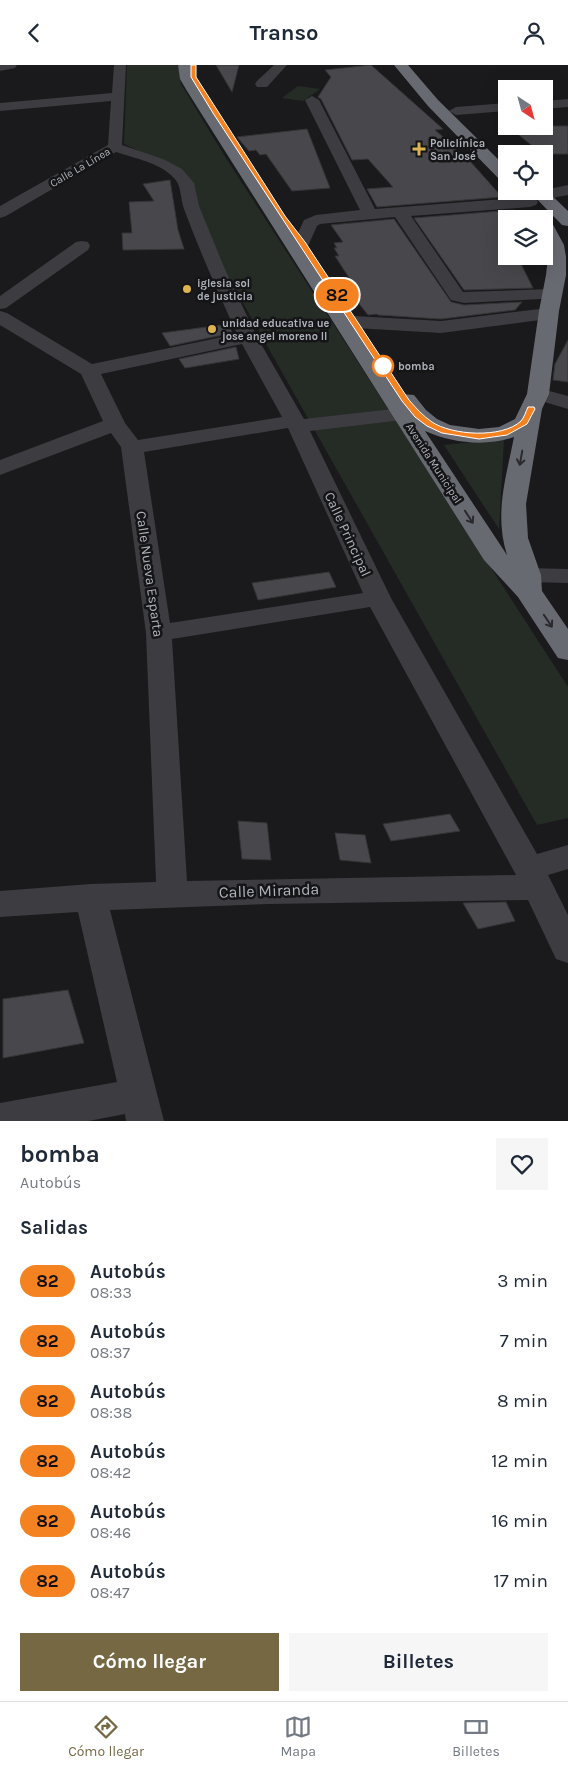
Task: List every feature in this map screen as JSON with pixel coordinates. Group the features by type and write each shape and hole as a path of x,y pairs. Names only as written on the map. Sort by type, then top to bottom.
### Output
{"highway":[{"name":"Avenida Municipal","path":"185,65 187,79 199,93 247,167 402,414 497,560 528,583 568,651"},
{"name":"Avenida Municipal","path":"193,65 192,73 199,93"},
{"path":"401,65 433,103 498,168"},
{"path":"414,65 427,82 498,152"},
{"name":"Avenida Municipal","path":"247,167 302,242 406,401 418,415 430,424 445,431 479,436 504,433 524,423 534,402"},
{"path":"539,200 568,221"},
{"path":"528,583 515,538 513,504 558,296 557,257 553,241"}],"street":[{"path":"0,67 11,65"},
{"name":"Calle La Línea","path":"0,213 115,147 120,65"},
{"path":"262,84 281,65"},
{"path":"0,107 118,96"},
{"path":"312,101 370,214"},
{"path":"553,104 568,103"},
{"path":"456,111 498,108"},
{"name":"Calle Principal","path":"115,147 158,162 177,172 186,183 191,206 215,267 248,337 296,424 378,598 534,878 568,949"},
{"path":"553,192 568,190"},
{"path":"0,193 28,197"},
{"path":"302,242 310,223 316,220 400,212 498,199"},
{"path":"400,212 457,297 558,296"},
{"path":"0,304 82,246"},
{"path":"354,322 441,327 558,296"},
{"path":"0,317 89,371 248,337"},
{"name":"Calle Nueva Esparta","path":"89,371 115,424 132,447 159,633 172,893"},
{"path":"534,402 568,403"},
{"path":"132,447 296,424 402,414"},
{"path":"0,468 115,424"},
{"path":"528,583 566,579"},
{"path":"159,633 378,598"},
{"name":"Calle Miranda","path":"0,904 172,893 337,888 534,878 568,857"},
{"path":"0,1120 142,1108 91,897"}],"shaded area":[{"path":"127,65 178,65 181,84 224,155 568,687 568,818 537,825 220,262 182,170 124,144"},
{"path":"298,86 320,89 303,101 282,98"},
{"path":"504,439 499,529 444,445"}],"building":[{"path":"216,65 239,65 232,92"},
{"path":"371,65 443,129 435,130 468,159 498,193 498,197 377,207 367,189 393,187 368,159 352,160 321,99 318,97 331,77 325,70"},
{"path":"553,126 568,126 568,154 553,154 553,145 531,145 519,135 553,135"},
{"path":"307,129 330,188 292,191 266,154 260,155 256,150 249,151 237,137"},
{"path":"170,180 178,230 184,249 123,250 122,233 132,233 129,202 154,201 143,184"},
{"path":"498,211 498,265 522,265 533,288 464,290 414,218"},
{"path":"394,219 451,302 464,305 522,302 515,310 441,319 368,315 354,297 361,296 335,256 339,256 334,248 337,248 334,243 343,242 331,225"},
{"path":"229,324 232,333 170,346 162,333"},
{"path":"568,340 568,382 553,380 555,364"},
{"path":"236,347 239,359 185,368 179,359"},
{"path":"329,572 336,587 258,600 252,583"},
{"path":"450,814 460,831 391,841 383,824"},
{"path":"238,821 267,823 271,860 242,859"},
{"path":"335,833 365,835 371,863 340,860"},
{"path":"506,902 515,921 478,929 463,903"},
{"path":"68,990 84,1043 3,1058 3,999"}],"bus line":[{"name":"82","path":"193,65 193,77 215,113 406,401 418,415 430,424 445,431 479,436 504,433 524,423 531,409"}],"place":[{"name":"Policlínica San José","path":"419,149"},
{"name":"iglesia sol de justicia","path":"187,289"},
{"name":"unidad educativa ue jose angel moreno II","path":"212,329"},
{"name":"bomba","path":"383,366"}]}
